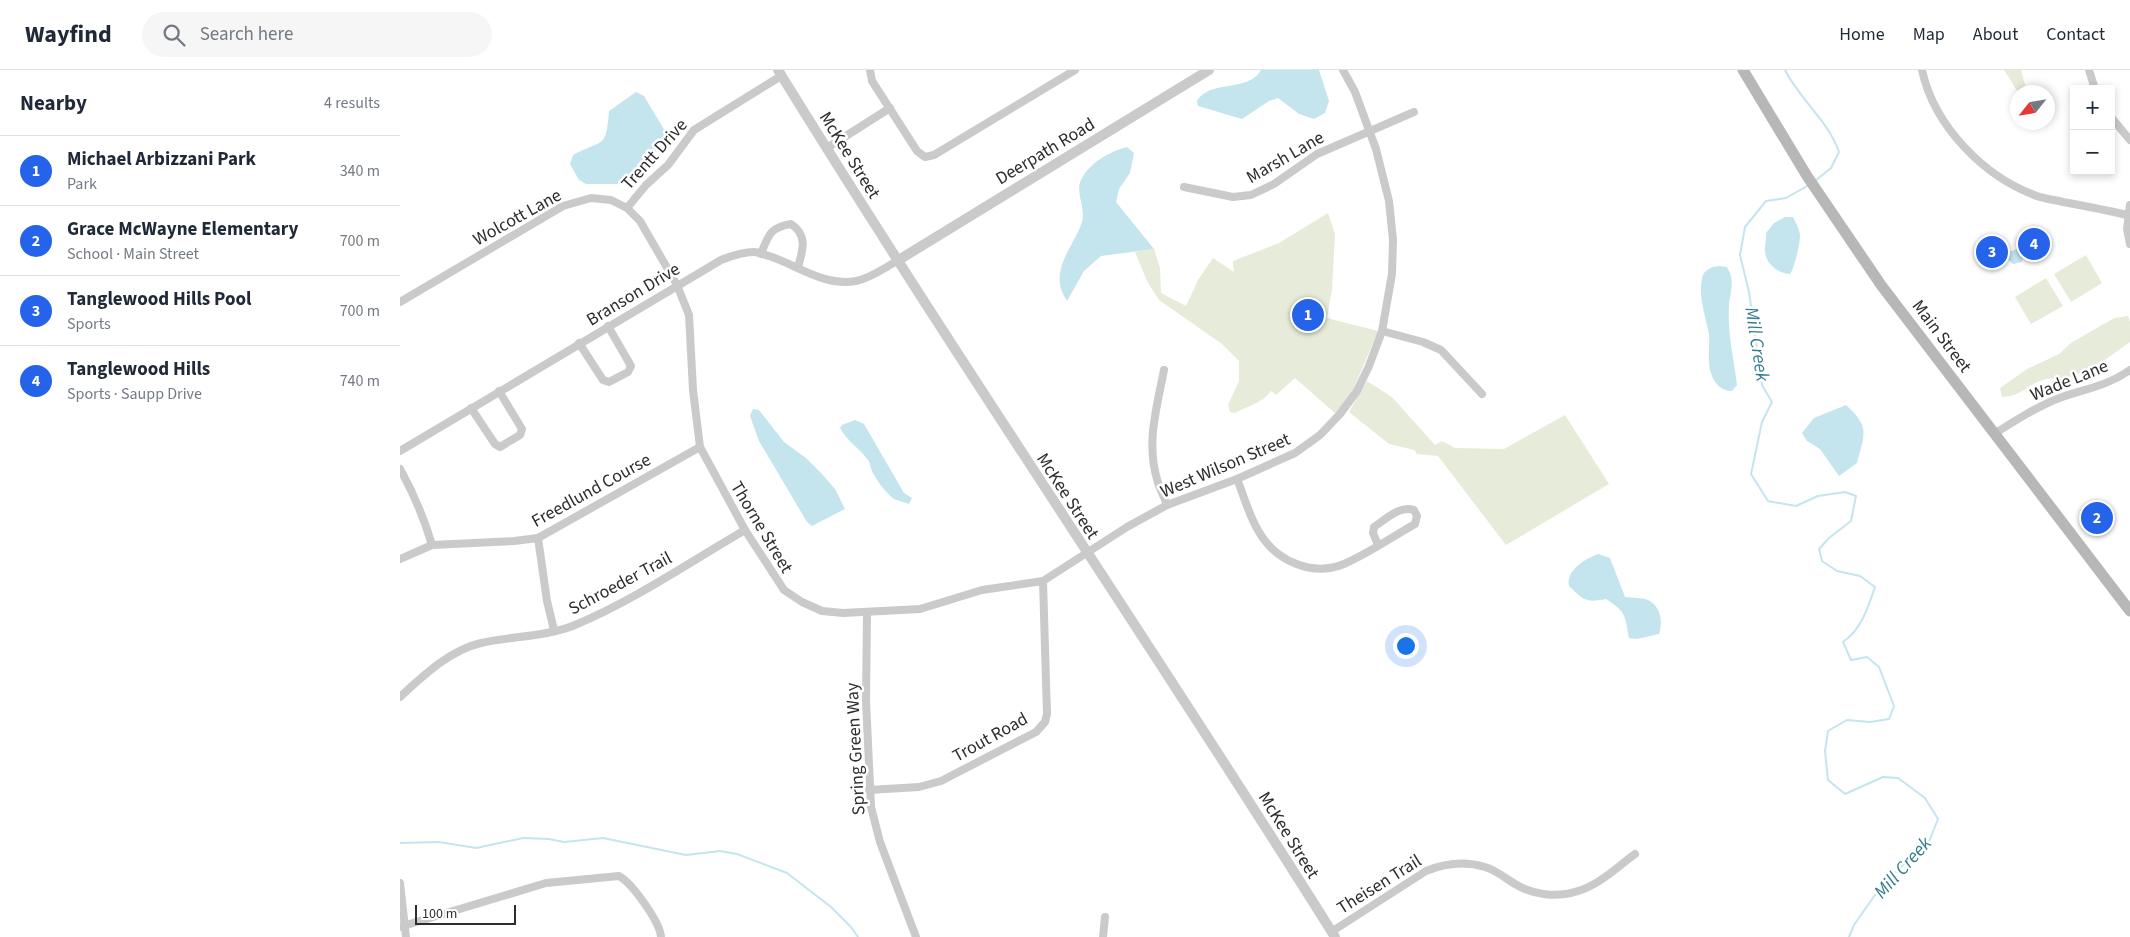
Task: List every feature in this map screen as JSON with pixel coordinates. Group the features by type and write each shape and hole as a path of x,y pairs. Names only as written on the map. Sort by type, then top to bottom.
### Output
{"main road":[{"name":"Main Street","path":"1743,70 1808,176 1881,285 2130,610"}],"street":[{"path":"870,70 872,80 917,151 925,157 934,155 1074,70"},
{"name":"Deerpath Road","path":"897,261 1209,70"},
{"name":"West Wilson Street","path":"1086,553 1126,527 1167,505 1295,453 1320,436 1331,425 1356,391 1370,366 1382,331 1392,274 1393,240 1385,181 1370,130 1355,92 1343,70"},
{"path":"1922,70 1932,97 1949,127 1970,153 2007,182 2038,197 2128,215"},
{"path":"2089,70 2094,85"},
{"name":"McKee Street","path":"780,73 897,261 1199,724 1333,934"},
{"name":"Trentt Drive","path":"627,208 643,189 668,166 694,130 780,73"},
{"path":"827,148 890,108"},
{"name":"Marsh Lane","path":"1184,187 1233,197 1252,195 1274,184 1317,154 1414,112"},
{"path":"2115,122 2130,140"},
{"name":"Wolcott Lane","path":"400,302 563,206 591,198 611,200 627,208 640,220 677,285"},
{"path":"2130,205 2128,215 2130,244"},
{"path":"761,254 768,235 780,226 791,224 799,229 804,240 804,249 798,267"},
{"name":"Branson Drive","path":"400,451 677,285 728,257 755,252 832,281 854,282 873,275 897,261"},
{"name":"Thorne Street","path":"677,285 689,315 700,446 744,530 777,581 794,598 822,611 843,613 920,609 982,590 1043,582 1086,553"},
{"path":"579,343 604,380 609,382 628,372 631,366 608,326"},
{"path":"1382,331 1423,342 1442,350 1482,394"},
{"path":"1164,370 1152,431 1152,457 1157,480 1167,505"},
{"name":"Wade Lane","path":"1994,434 2048,403 2100,386 2130,370"},
{"path":"471,408 495,444 500,447 520,435 522,429 500,390"},
{"name":"Freedlund Course","path":"432,545 514,542 538,538 613,498 700,446"},
{"path":"400,470 415,497 432,545 400,559"},
{"path":"1237,478 1258,531 1272,550 1289,561 1306,567 1325,568 1344,564 1378,545 1415,524 1417,516 1414,510 1408,508 1400,510 1374,527 1373,533 1378,545"},
{"name":"Schroeder Trail","path":"400,697 422,676 460,652 480,643 572,626 602,614 744,530"},
{"path":"538,538 547,602 554,630"},
{"name":"Trout Road","path":"869,790 919,787 941,781 1028,737 1041,727 1048,714 1043,582"},
{"name":"Spring Green Way","path":"867,612 866,701 869,790 874,823 880,842 916,937"},
{"name":"Theisen Trail","path":"1333,934 1426,871 1437,866 1466,863 1486,867 1523,888 1542,894 1562,895 1578,892 1591,886 1635,854"},
{"path":"402,926 546,883 619,876 627,880 644,904 661,932 661,937"},
{"path":"400,882 404,911 402,926 406,937"},
{"path":"1102,937 1104,916"}],"green space":[{"path":"2004,70 2021,70 2025,85 2014,85"},
{"path":"1328,213 1335,234 1332,290 1327,318 1378,331 1353,390 1336,414 1295,378 1276,395 1271,391 1254,404 1235,413 1230,412 1228,405 1239,381 1239,361 1222,344 1159,300 1147,281 1135,252 1154,249 1160,268 1161,293 1186,306 1198,280 1213,258 1234,272 1233,261 1279,243"},
{"path":"2086,255 2102,283 2071,302 2054,274"},
{"path":"2046,278 2063,306 2031,324 2015,297"},
{"path":"2128,316 2130,322 2130,342 2100,363 2075,376 2063,379 2046,379 2014,395 2002,397 2000,388 2027,369 2059,354 2071,343 2115,318"},
{"path":"1367,381 1392,397 1435,445 1442,441 1455,448 1504,449 1565,415 1609,484 1506,545 1438,456 1417,454 1414,450 1389,444 1349,412"}],"water":[{"path":"1261,70 1319,70 1329,101 1325,113 1314,119 1299,114 1278,98 1269,101 1242,119 1198,106 1197,101 1203,94 1211,90 1247,81 1255,77"},
{"path":"636,92 644,96 668,136 643,169 625,184 586,184 579,180 570,164 573,155 601,142 606,132 609,111"},
{"path":"1127,147 1134,153 1130,173 1119,189 1116,202 1154,249 1101,256 1084,271 1067,301 1060,280 1061,270 1082,222 1083,212 1079,184 1089,168 1095,163 1113,152"},
{"path":"1785,217 1793,217 1800,234 1790,274 1782,272 1770,264 1765,250 1766,233 1774,223"},
{"path":"2000,241 2005,253 2017,249 2021,252 2022,262 2013,264 2009,260 2001,262 1995,256 1984,261 1979,249"},
{"path":"1719,266 1727,267 1732,281 1729,324 1737,385 1732,391 1725,390 1719,386 1711,373 1709,335 1702,299 1701,285 1703,275 1709,269"},
{"path":"1846,405 1859,419 1864,431 1857,463 1839,476 1820,449 1807,441 1802,433 1814,418"},
{"path":"753,409 759,410 784,442 806,458 822,474 835,489 845,509 812,526 807,522 759,441 750,416"},
{"path":"855,420 864,424 904,493 912,498 909,504 894,499 887,493 871,470 868,460 843,433 840,428 842,425"},
{"path":"1598,554 1610,558 1625,597 1641,598 1654,604 1659,612 1661,621 1659,634 1637,639 1629,638 1624,615 1617,607 1606,599 1594,601 1585,599 1569,586 1570,575 1573,570 1582,562"}],"waterway":[{"name":"Mill Creek","path":"1785,70 1798,91 1828,130 1839,152 1831,168 1815,181"},
{"name":"Mill Creek","path":"1809,185 1786,198 1766,201 1745,227 1740,255 1749,292 1762,385 1772,402 1762,422 1751,474 1768,501 1796,506 1818,496 1845,492 1856,496 1851,521 1829,538 1819,549 1822,561 1837,571 1860,576 1875,587 1867,610 1859,625 1843,642 1851,660 1867,657 1879,667 1894,706 1889,719 1870,722 1847,720 1828,731 1825,751 1828,780 1845,794 1883,777 1898,778 1925,798 1938,819 1928,844 1905,863 1877,892 1854,925 1849,937"},
{"path":"400,843 439,842 476,848 523,838 549,839 564,842 603,838 686,855 720,851 737,854 787,873 831,907 858,937"}],"place":[{"name":"Tanglewood Hills","path":"2034,244"},
{"name":"Tanglewood Hills Pool","path":"1992,252"},
{"name":"Michael Arbizzani Park","path":"1308,315"},
{"name":"Grace McWayne Elementary","path":"2097,518"}]}
